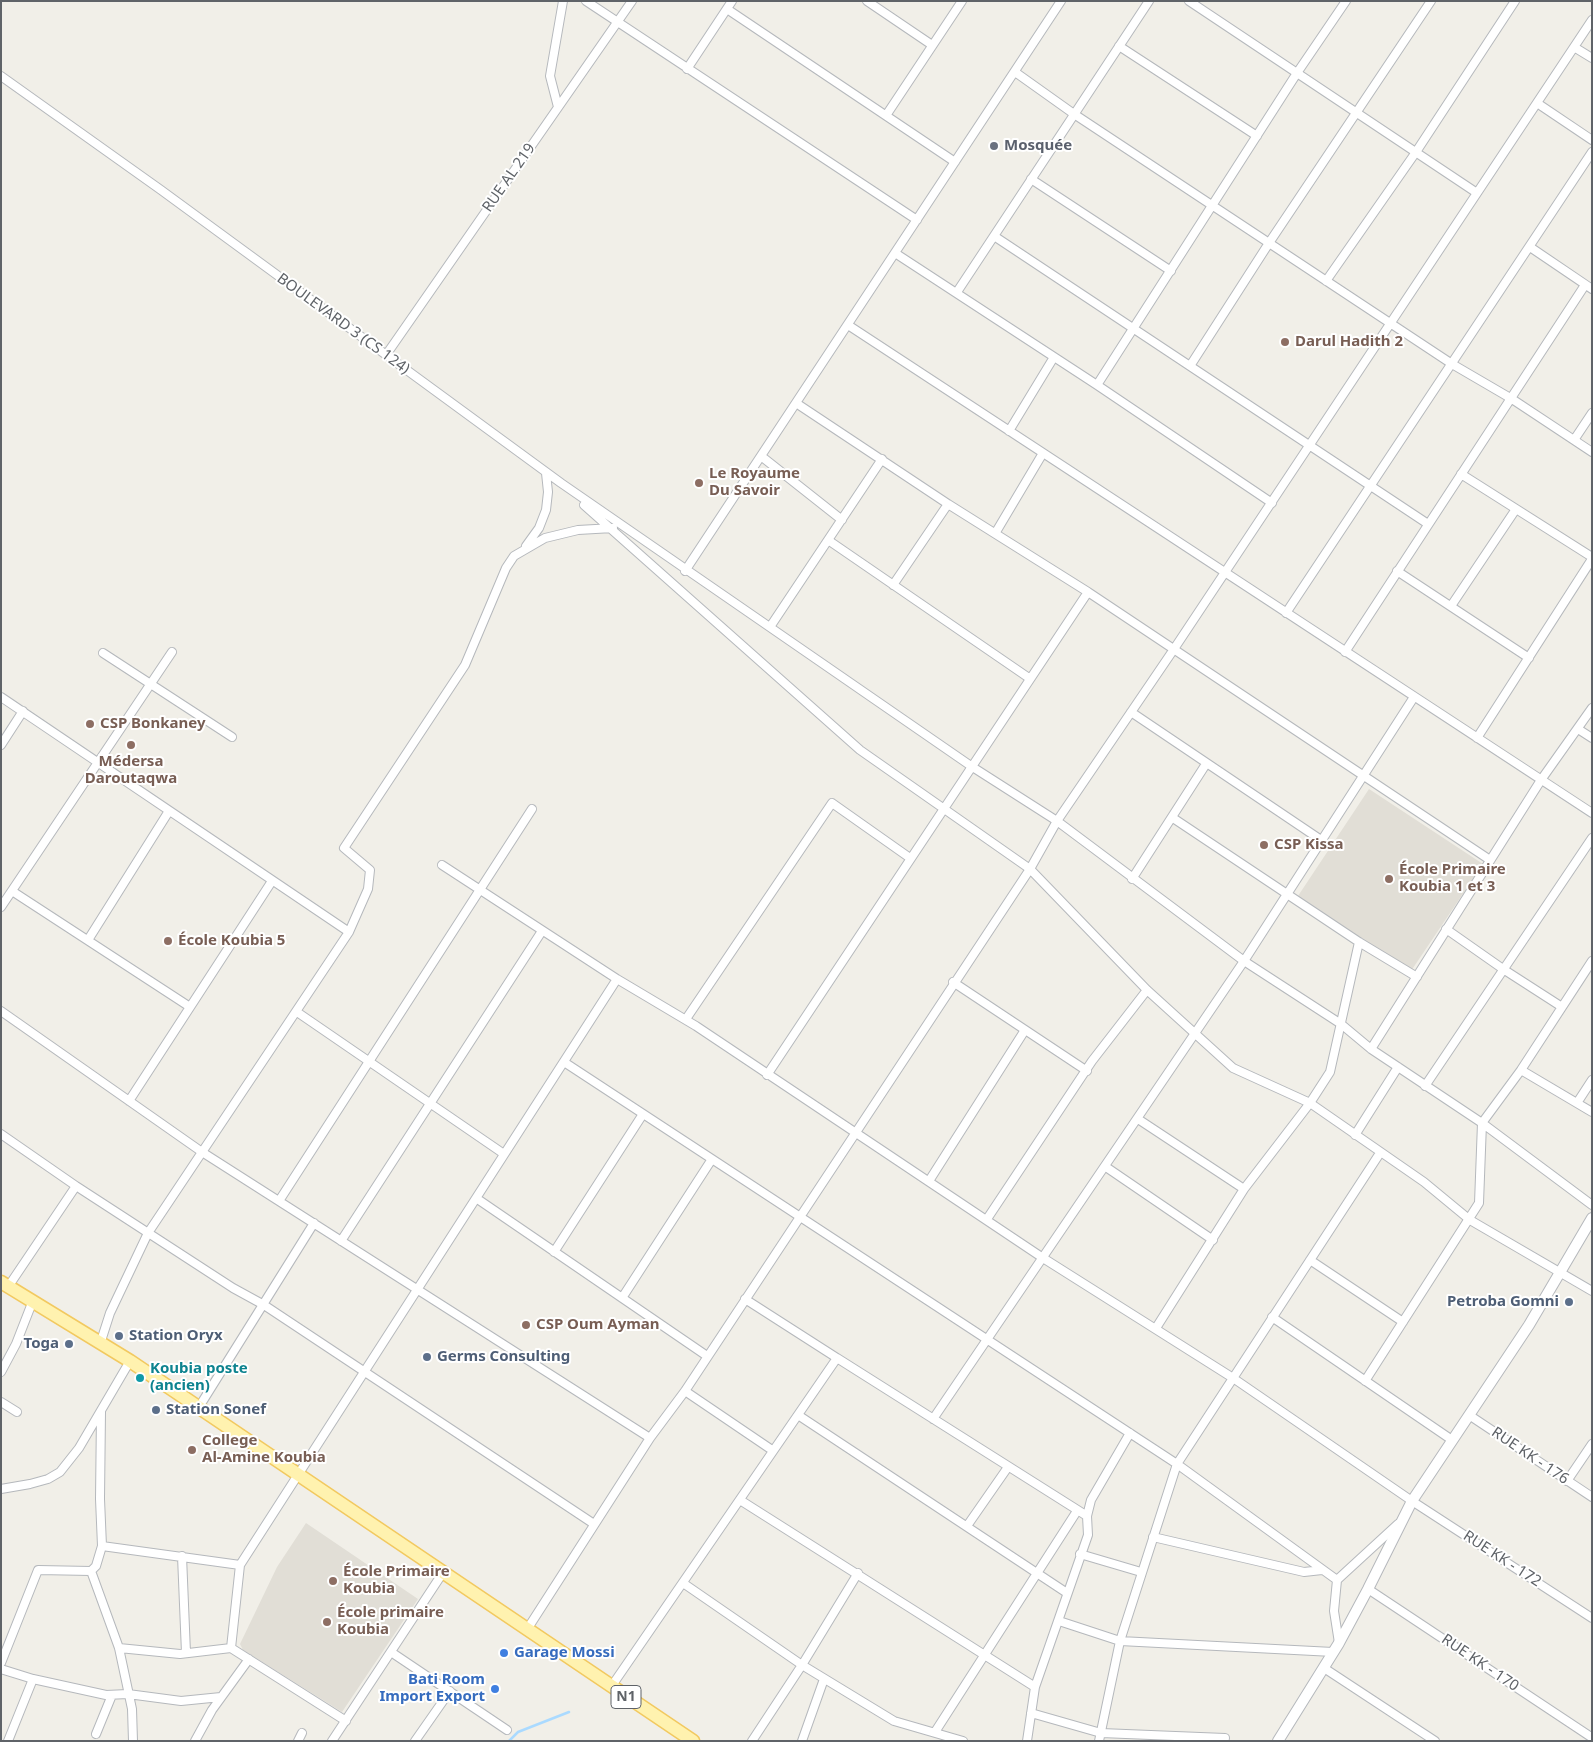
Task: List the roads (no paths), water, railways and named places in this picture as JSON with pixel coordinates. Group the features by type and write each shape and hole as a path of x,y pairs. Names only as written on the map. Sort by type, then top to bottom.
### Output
{"main road":[{"name":"N1","path":"5,1284 32,1303 101,1341 444,1571 688,1739"}],"street":[{"path":"558,107 550,76 563,1"},
{"path":"586,1 917,220"},
{"name":"RUE AL 219","path":"386,355 632,1"},
{"path":"687,69 732,1"},
{"path":"867,1 932,45"},
{"path":"887,114 962,1"},
{"path":"685,571 1061,1"},
{"path":"957,292 1149,1"},
{"path":"1189,1 1477,193"},
{"path":"1097,385 1346,1"},
{"path":"1190,366 1269,243 1431,1"},
{"path":"1326,281 1416,152 1515,1"},
{"path":"727,9 887,114 955,162"},
{"path":"528,1628 650,1438 685,1391 953,982 1030,869 1057,821 1272,504 1592,20"},
{"path":"1119,46 1257,136"},
{"path":"1574,47 1592,58"},
{"path":"1014,72 1074,114 1391,324 1452,364 1512,399 1592,452"},
{"name":"BOULEVARD 3 (CS 124)","path":"1,76 161,190 560,483 685,571 770,627 971,766 1057,821 1244,961 1341,1024 1371,1049 1482,1124 1592,1205"},
{"path":"1536,103 1592,140"},
{"path":"1286,613 1592,152"},
{"path":"1031,179 1171,271"},
{"path":"994,236 1428,524"},
{"path":"1346,652 1460,474 1588,287 1530,246"},
{"path":"895,253 1097,385 1272,504"},
{"path":"848,325 1592,813"},
{"path":"1009,431 1054,357"},
{"path":"796,403 948,504 996,532 1088,592 1364,774 1490,860"},
{"path":"1574,440 1592,413"},
{"path":"996,532 1043,453"},
{"path":"761,456 842,520"},
{"path":"770,627 882,459"},
{"path":"521,551 539,528 546,510 548,492 546,473"},
{"path":"1460,474 1592,558 1477,738"},
{"path":"560,483 860,750 1030,869 1146,990 1233,1068 1310,1103 1380,1154 1424,1182 1470,1220 1560,1274 1592,1290"},
{"path":"893,585 948,504"},
{"path":"1451,606 1516,509"},
{"path":"101,1341 110,1313 148,1233 349,932 368,889 370,870 344,848 465,665 506,568 514,556 545,538 561,533 625,528"},
{"path":"828,540 1029,678"},
{"path":"1397,571 1528,658"},
{"path":"767,1075 942,808 1088,592"},
{"path":"1,907 172,652"},
{"path":"103,653 232,737"},
{"path":"933,1419 1106,1167 1193,1033 1244,961 1414,696"},
{"path":"1,698 349,932"},
{"path":"1371,1049 1541,780 1592,708"},
{"path":"1,745 23,711"},
{"path":"1131,712 1321,840"},
{"path":"1578,729 1592,738"},
{"path":"1132,879 1206,764"},
{"path":"686,1020 832,803 910,858"},
{"path":"279,1201 532,809"},
{"path":"88,940 168,812"},
{"path":"1173,818 1359,942 1416,977"},
{"path":"1425,1086 1592,838"},
{"name":"RUE KK - 172","path":"442,866 617,979 686,1020 1043,1258 1233,1378 1412,1500 1592,1618"},
{"path":"130,1101 272,881"},
{"path":"12,891 190,1007"},
{"path":"1446,929 1562,1007"},
{"path":"341,1240 542,931"},
{"path":"1156,1328 1244,1189 1310,1103 1330,1072 1359,942"},
{"path":"1365,1381 1479,1204 1481,1193 1482,1124 1521,1070 1592,961"},
{"path":"231,1648 240,1565 617,979"},
{"path":"953,982 1086,1070"},
{"path":"987,1219 1086,1070 1146,990"},
{"path":"1,1011 202,1152 650,1438"},
{"path":"297,1012 504,1154"},
{"path":"929,1181 1025,1030"},
{"path":"564,1062 1177,1464 1337,1580"},
{"path":"1355,1135 1398,1067"},
{"path":"1521,1070 1592,1112"},
{"path":"1576,1103 1592,1080"},
{"path":"554,1252 643,1114"},
{"path":"1138,1119 1244,1189"},
{"path":"1,1134 76,1186 264,1305 594,1524"},
{"path":"1100,1737 1120,1641 1177,1464 1380,1154"},
{"path":"622,1298 712,1159"},
{"path":"1106,1167 1213,1240"},
{"path":"5,1284 76,1186"},
{"path":"476,1198 707,1356"},
{"path":"1278,1741 1339,1642 1368,1589 1412,1500 1560,1274 1592,1218"},
{"path":"199,1407 314,1223"},
{"path":"1310,1260 1403,1322"},
{"path":"745,1299 1087,1516"},
{"path":"1,1372 16,1344 32,1303"},
{"path":"1272,1317 1452,1440"},
{"path":"611,1687 837,1358"},
{"path":"1,1489 30,1484 60,1472 79,1448 130,1361"},
{"path":"685,1391 772,1450"},
{"path":"1,1402 17,1412"},
{"path":"1,1663 38,1570 91,1571 96,1566 102,1546 100,1500 101,1412"},
{"name":"RUE KK - 176","path":"1469,1414 1592,1497"},
{"path":"798,1415 1067,1593"},
{"path":"1027,1741 1035,1687 1088,1535 1087,1516 1091,1500 1130,1433"},
{"path":"1567,1481 1592,1444"},
{"path":"967,1526 1008,1467"},
{"path":"740,1500 858,1573 1035,1687"},
{"path":"935,1732 1077,1511"},
{"path":"1339,1642 1334,1611 1337,1580 1402,1521"},
{"path":"1153,1536 1304,1572 1322,1570"},
{"path":"102,1546 240,1565"},
{"path":"1080,1554 1141,1572"},
{"path":"182,1556 186,1653"},
{"path":"91,1571 119,1648 132,1709 133,1741"},
{"path":"332,1741 444,1571"},
{"path":"752,1741 802,1665 858,1573"},
{"path":"684,1583 802,1665 894,1720 963,1741"},
{"name":"RUE KK - 170","path":"1368,1589 1590,1738"},
{"path":"1059,1621 1120,1641 1333,1652"},
{"path":"1,1635 10,1639"},
{"path":"119,1648 180,1654 231,1648 346,1721"},
{"path":"391,1652 508,1730"},
{"path":"195,1741 220,1697 249,1659"},
{"path":"1324,1668 1435,1741"},
{"path":"1,1669 33,1679 112,1695 128,1694 182,1701 220,1697"},
{"path":"8,1741 33,1679"},
{"path":"802,1741 824,1679"},
{"path":"415,1741 450,1692"},
{"path":"96,1734 112,1695"},
{"path":"1031,1713 1100,1737 1225,1738"},
{"path":"298,1741 302,1733"}],"waterway":[{"path":"509,1741 518,1732 569,1712"}],"place":[{"name":"Mosquée","path":"994,146"},
{"name":"Darul Hadith 2","path":"1285,342"},
{"name":"Le Royaume Du Savoir","path":"699,483"},
{"name":"CSP Bonkaney","path":"90,724"},
{"name":"Médersa Daroutaqwa","path":"131,745"},
{"name":"CSP Kissa","path":"1264,845"},
{"name":"École Primaire Koubia 1 et 3","path":"1389,879"},
{"name":"École Koubia 5","path":"168,941"},
{"name":"Petroba Gomni","path":"1569,1302"},
{"name":"CSP Oum Ayman","path":"526,1325"},
{"name":"Station Oryx","path":"119,1336"},
{"name":"Toga","path":"69,1344"},
{"name":"Germs Consulting","path":"427,1357"},
{"name":"Koubia poste (ancien)","path":"140,1378"},
{"name":"Station Sonef","path":"156,1410"},
{"name":"College Al-Amine Koubia","path":"192,1450"},
{"name":"École Primaire Koubia","path":"333,1581"},
{"name":"École primaire Koubia","path":"327,1622"},
{"name":"Garage Mossi","path":"504,1653"},
{"name":"Bati Room Import Export","path":"495,1689"}]}
